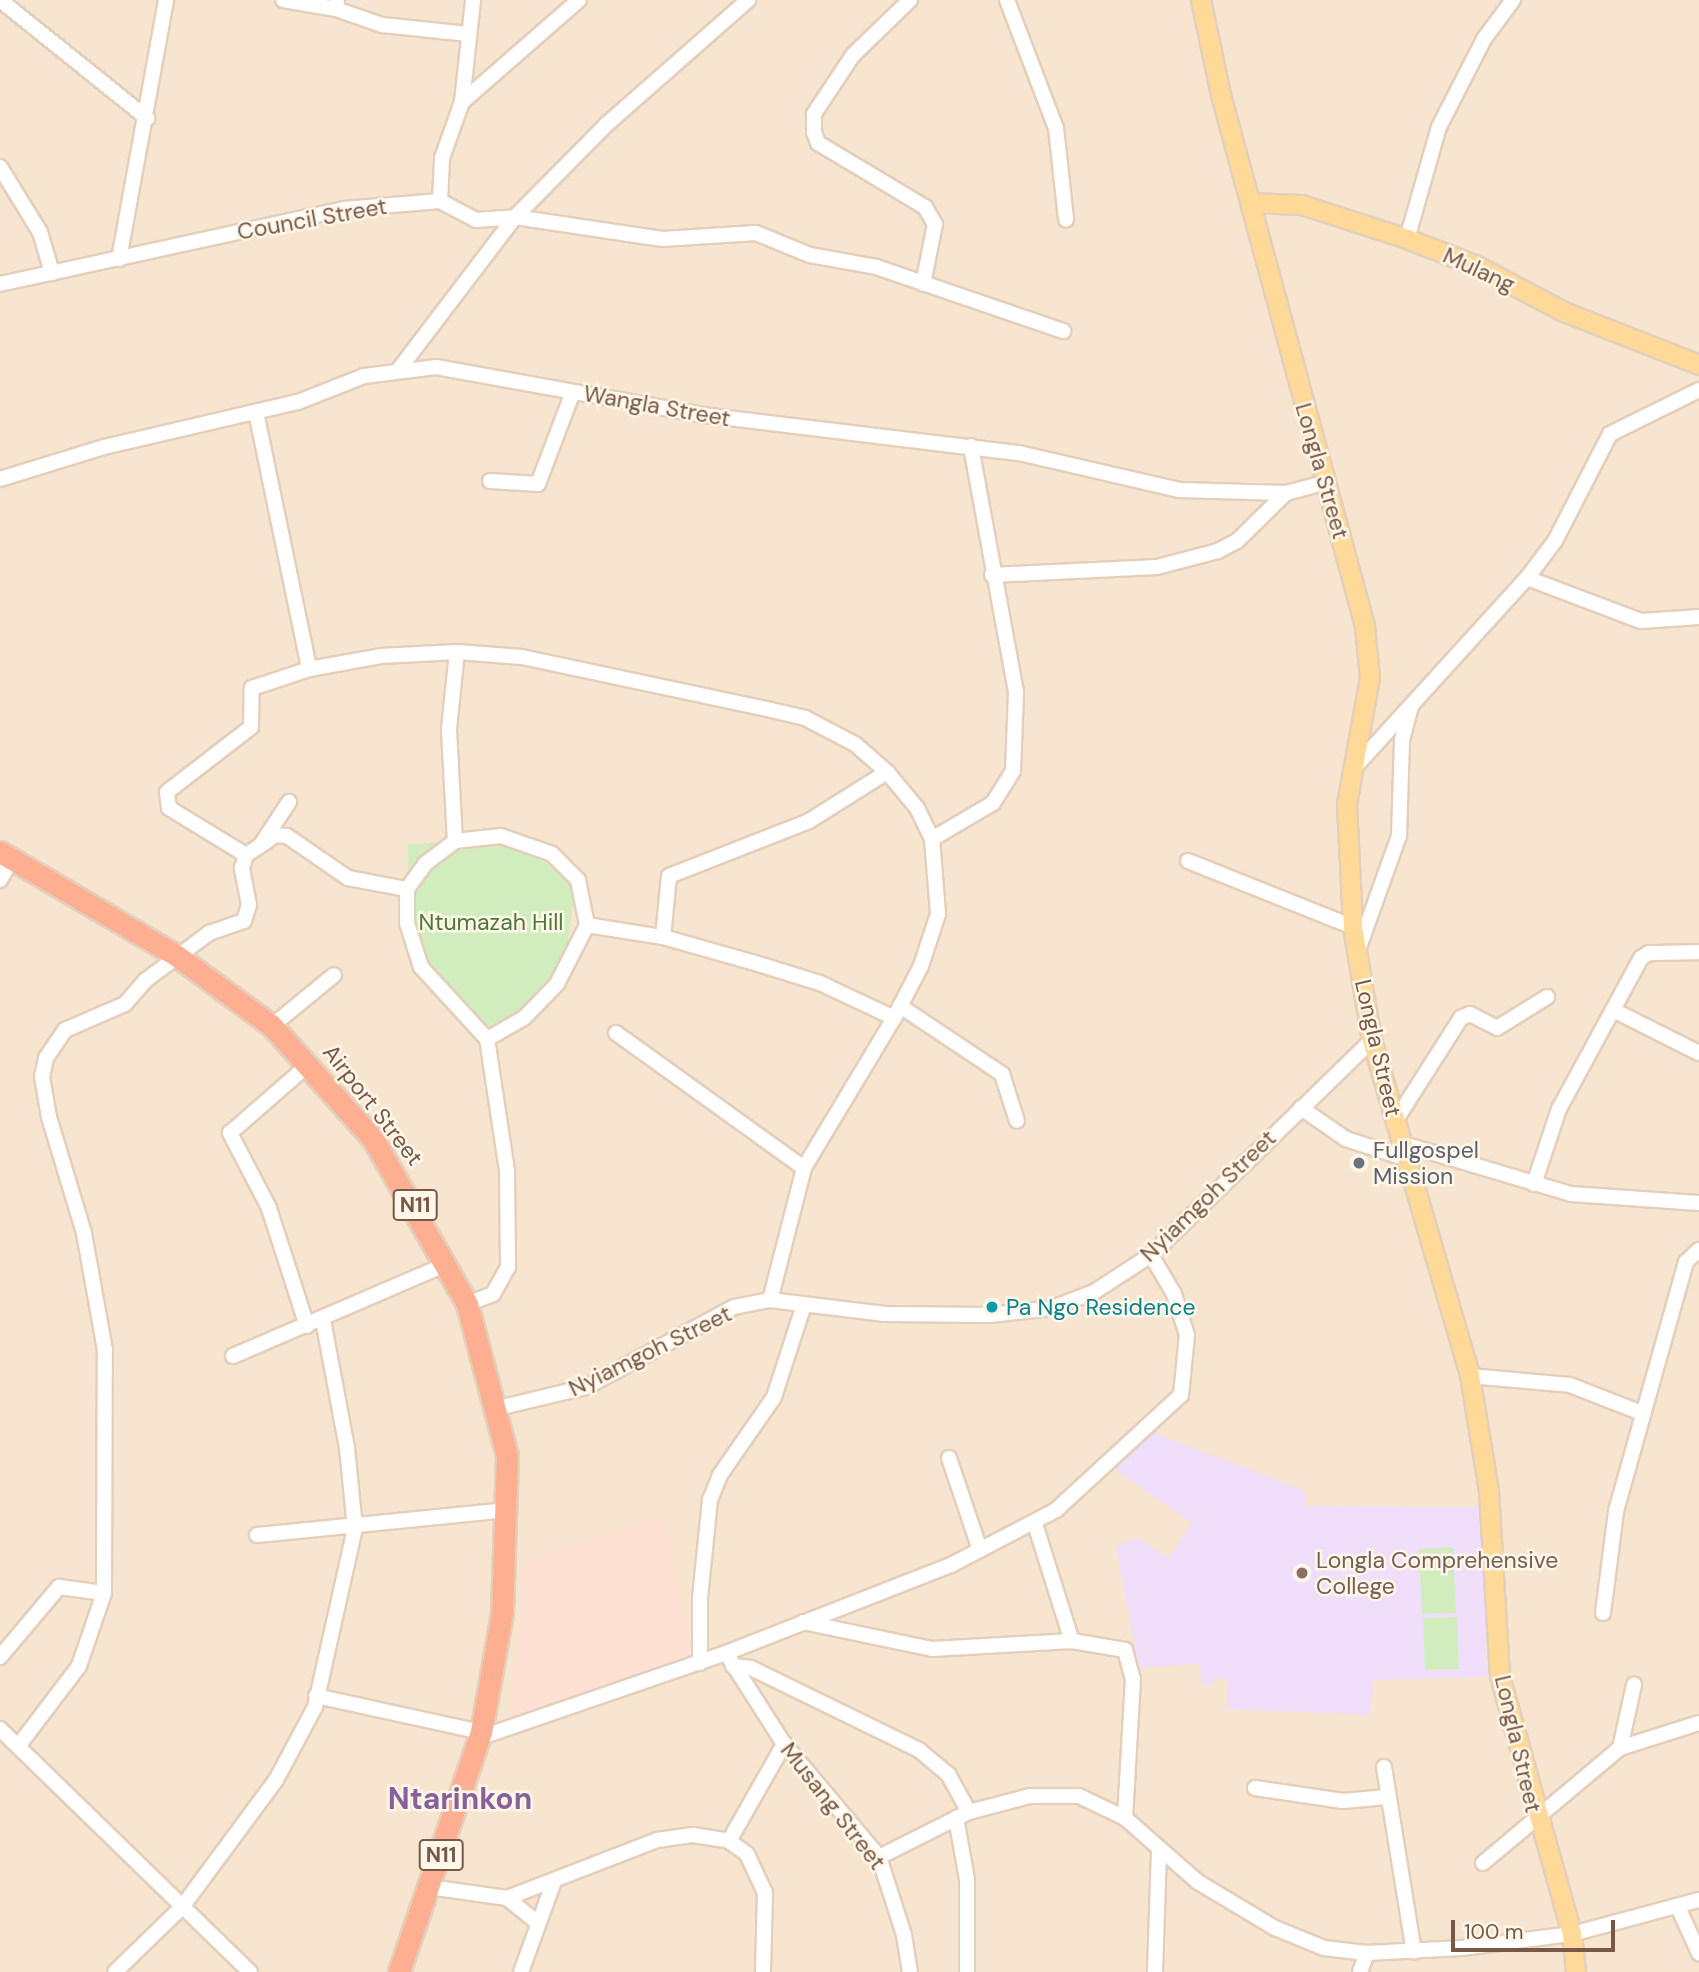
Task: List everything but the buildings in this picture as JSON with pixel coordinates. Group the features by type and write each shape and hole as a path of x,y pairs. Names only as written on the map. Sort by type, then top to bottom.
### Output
{"highway":[{"name":"Airport Street","path":"6,855 177,956 272,1026 309,1064 386,1158 447,1264 467,1304 498,1408 507,1455 508,1510 502,1613 480,1735"},
{"name":"N11","path":"399,1972 480,1735"}],"main road":[{"name":"Longla Street","path":"1201,0 1324,483 1353,576 1370,672 1353,769 1345,844 1357,953 1372,1040 1394,1123 1441,1266 1470,1376 1489,1491 1500,1676 1537,1822 1572,1934 1576,1972"},
{"name":"Mulang","path":"1251,203 1302,205 1407,239 1477,266 1564,312 1699,365"}],"street":[{"path":"119,260 148,118 166,0"},
{"path":"283,0 336,4 382,25 469,34"},
{"path":"473,0 462,102 442,158 440,201 476,219 515,217 662,239 756,233 810,255 876,267 1063,331"},
{"path":"462,102 579,0"},
{"path":"400,368 515,217 607,124 748,0"},
{"path":"910,0 853,55 814,114 814,131 818,143 925,207 935,224 923,284"},
{"path":"1007,0 1056,128 1066,219"},
{"path":"1407,239 1439,127 1484,39 1513,0"},
{"path":"8,2 148,118"},
{"path":"0,167 40,232 52,273"},
{"name":"Council Street","path":"0,284 344,209 440,201"},
{"name":"Wangla Street","path":"0,479 256,412 400,368 436,367 703,415 971,446 1179,490 1286,493 1324,483"},
{"path":"1353,769 1527,578 1555,541 1611,433 1699,390"},
{"path":"490,481 538,484 573,391"},
{"path":"256,412 309,669"},
{"path":"932,839 993,803 1013,771 1016,692 992,575 971,446"},
{"path":"992,575 1157,567 1218,551 1237,541 1286,493"},
{"path":"1527,578 1641,621 1699,617"},
{"path":"455,841 449,729 457,652"},
{"path":"246,855 169,808 167,792 251,727 252,688 309,669 371,657 457,652 522,657 805,718 844,737 887,772 917,808 932,839 938,914 932,941 897,1012 804,1168 770,1300"},
{"path":"1357,953 1399,836 1402,740 1412,706"},
{"path":"663,937 669,876 810,821 887,772"},
{"path":"260,846 289,802"},
{"path":"19,1745 79,1666 104,1593 105,1350 85,1233 42,1077 53,1042 65,1030 125,1004 177,956 209,933 244,921 249,905 242,868 246,855 281,834 348,878 407,889"},
{"path":"467,1304 493,1294 508,1267 507,1171 487,1039 421,967 407,923 407,889 426,863 455,841 501,836 552,854 578,880 587,925 557,985 524,1018 487,1039"},
{"path":"0,880 6,855"},
{"path":"1188,861 1353,927"},
{"path":"587,925 663,937 820,984 897,1012 1002,1074 1017,1121"},
{"path":"1534,1184 1559,1109 1644,954 1699,952"},
{"path":"272,1026 334,975"},
{"path":"1394,1123 1461,1018 1470,1014 1497,1028 1547,997"},
{"path":"1613,1010 1699,1053"},
{"path":"616,1033 804,1168"},
{"name":"Nyiamgoh Street","path":"498,1408 586,1387 734,1307 770,1300 803,1308 1020,1314 1094,1292 1151,1255 1372,1040"},
{"path":"307,1326 275,1222 230,1133 309,1064"},
{"path":"1301,1108 1346,1139 1402,1150 1571,1194 1699,1203"},
{"path":"1603,1613 1616,1511 1686,1262 1699,1250"},
{"path":"316,1696 480,1735 701,1663 730,1660 802,1621 980,1550 1035,1524 1079,1492 1128,1438 1181,1395 1187,1335 1174,1294 1151,1255"},
{"path":"233,1356 323,1320 447,1264"},
{"path":"701,1663 700,1598 710,1500 720,1475 774,1397 803,1308"},
{"path":"115,1972 182,1907 276,1780 316,1696 355,1528 347,1448 323,1320"},
{"path":"1470,1376 1570,1385 1642,1413"},
{"path":"949,1458 980,1550"},
{"path":"257,1535 355,1528 508,1510"},
{"path":"1035,1524 1072,1641"},
{"path":"0,1657 59,1587 104,1593"},
{"path":"802,1621 932,1649 1072,1641 1122,1648 1129,1658 1132,1742 1125,1818"},
{"path":"730,1660 919,1750 948,1774 962,1815 967,1879 967,1972"},
{"name":"Musang Street","path":"730,1660 784,1744 879,1857 904,1935 910,1972"},
{"path":"1620,1748 1633,1685"},
{"path":"1483,1863 1537,1822 1620,1748 1699,1723"},
{"path":"0,1729 250,1972"},
{"path":"729,1841 784,1744"},
{"path":"1384,1767 1414,1952"},
{"path":"1255,1788 1343,1801 1387,1797"},
{"path":"879,1857 962,1815 1030,1796 1079,1796 1125,1818 1158,1850 1198,1882 1275,1928 1324,1948 1367,1953 1414,1952 1572,1934 1699,1900"},
{"path":"429,1887 507,1898 553,1884 611,1854 657,1840 694,1835 729,1841 747,1854 765,1893 763,1972"},
{"path":"1155,1972 1158,1850"},
{"path":"521,1972 553,1884"},
{"path":"507,1898 537,1922"},
{"path":"1678,1907 1699,1952"},
{"path":"1360,1972 1367,1953"}],"shaded area":[{"path":"0,0 1699,0 1699,1972 0,1972"},
{"name":"Longla Comprehensive College","path":"1144,1429 1305,1491 1306,1506 1482,1507 1487,1677 1374,1680 1370,1715 1227,1709 1228,1680 1215,1678 1212,1686 1202,1683 1199,1664 1139,1668 1116,1546 1137,1538 1169,1558 1192,1523 1110,1466"},
{"path":"663,1518 693,1660 510,1721 524,1561"}],"green space":[{"name":"Ntumazah Hill","path":"502,839 576,880 564,973 495,1034 422,964 409,922 408,844"},
{"path":"1453,1547 1456,1613 1422,1614 1419,1549"},
{"path":"1457,1617 1459,1669 1425,1670 1423,1618"}],"place":[{"name":"Fullgospel Mission","path":"1359,1163"},
{"name":"Pa Ngo Residence","path":"992,1307"},
{"name":"Longla Comprehensive College","path":"1302,1573"}],"district":[{"name":"Ntarinkon","path":"460,1799"}]}
